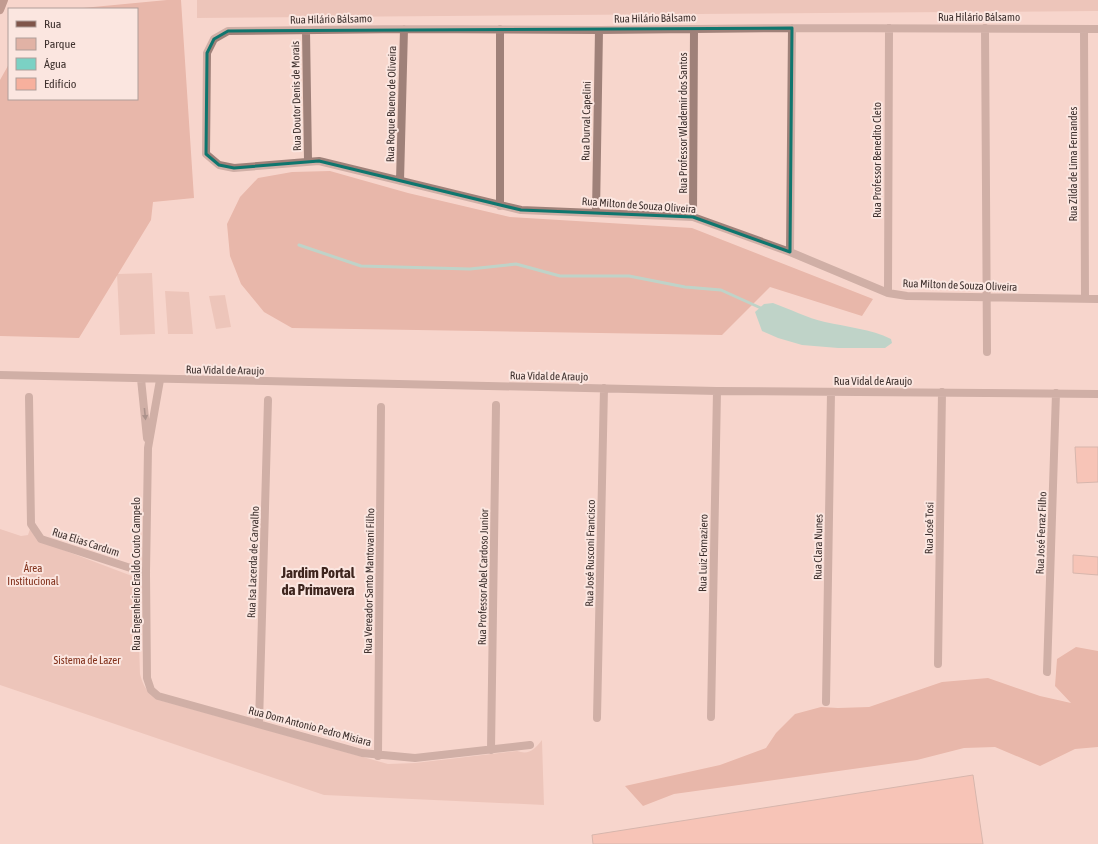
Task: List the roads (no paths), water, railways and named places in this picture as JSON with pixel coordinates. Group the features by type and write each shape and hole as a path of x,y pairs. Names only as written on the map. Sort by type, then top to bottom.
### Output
{"main road":[{"path":"0,10 4,0"}],"street":[{"name":"Rua Hilário Bálsamo","path":"219,165 206,154 207,53 214,39 228,30 598,30 792,28 1098,29"},
{"path":"790,252 792,28"},
{"name":"Rua Professor Benedito Cleto","path":"888,293 889,28"},
{"path":"985,28 988,297 987,352"},
{"name":"Rua Roque Bueno de Oliveira","path":"400,181 404,29"},
{"path":"500,29 500,206"},
{"name":"Rua Professor Wlademir dos Santos","path":"693,218 694,29"},
{"name":"Rua Zilda de Lima Fernandes","path":"1084,29 1085,299"},
{"name":"Rua Durval Capelini","path":"596,212 598,30"},
{"name":"Rua Doutor Denis de Morais","path":"306,31 308,161"},
{"name":"Rua Milton de Souza Oliveira","path":"219,165 234,168 319,161 520,210 596,212 693,218 790,252 888,293 907,296 1098,299"},
{"name":"Rua Vidal de Araujo","path":"0,375 160,380 717,391 1098,394"},
{"name":"Rua Engenheiro Eraldo Couto Campelo","path":"141,379 148,448 146,573 148,678 151,690 158,696"},
{"name":"Rua Engenheiro Eraldo Couto Campelo","path":"148,448 160,380"},
{"name":"Rua José Rusconi Francisco","path":"597,718 604,388"},
{"name":"Rua Luiz Fornaziero","path":"711,716 717,391"},
{"name":"Rua Clara Nunes","path":"826,702 831,392"},
{"name":"Rua José Tosi","path":"938,664 942,392"},
{"name":"Rua José Ferraz Filho","path":"1047,672 1056,394"},
{"name":"Rua Elias Cardum","path":"29,397 31,524 41,539 146,573"},
{"name":"Rua Isa Lacerda de Carvalho","path":"259,724 268,400"},
{"name":"Rua Professor Abel Cardoso Junior","path":"491,750 496,405"},
{"name":"Rua Vereador Santo Mantovani Filho","path":"378,756 381,406"},
{"name":"Rua Dom Antonio Pedro Misiara","path":"158,696 362,753 378,756 415,758 530,745"}],"water":[{"path":"773,303 818,320 875,333 891,339 892,343 885,348 838,348 802,345 778,338 762,331 755,312 764,304"}],"waterway":[{"path":"299,245 361,266 470,269 516,264 560,276 629,276 685,287 721,290 763,309"}],"district":[{"name":"Jardim Portal da Primavera","path":"318,580"}],"park label":[{"name":"Área Institucional","path":"33,574"},
{"name":"Sistema de Lazer","path":"87,660"}]}
